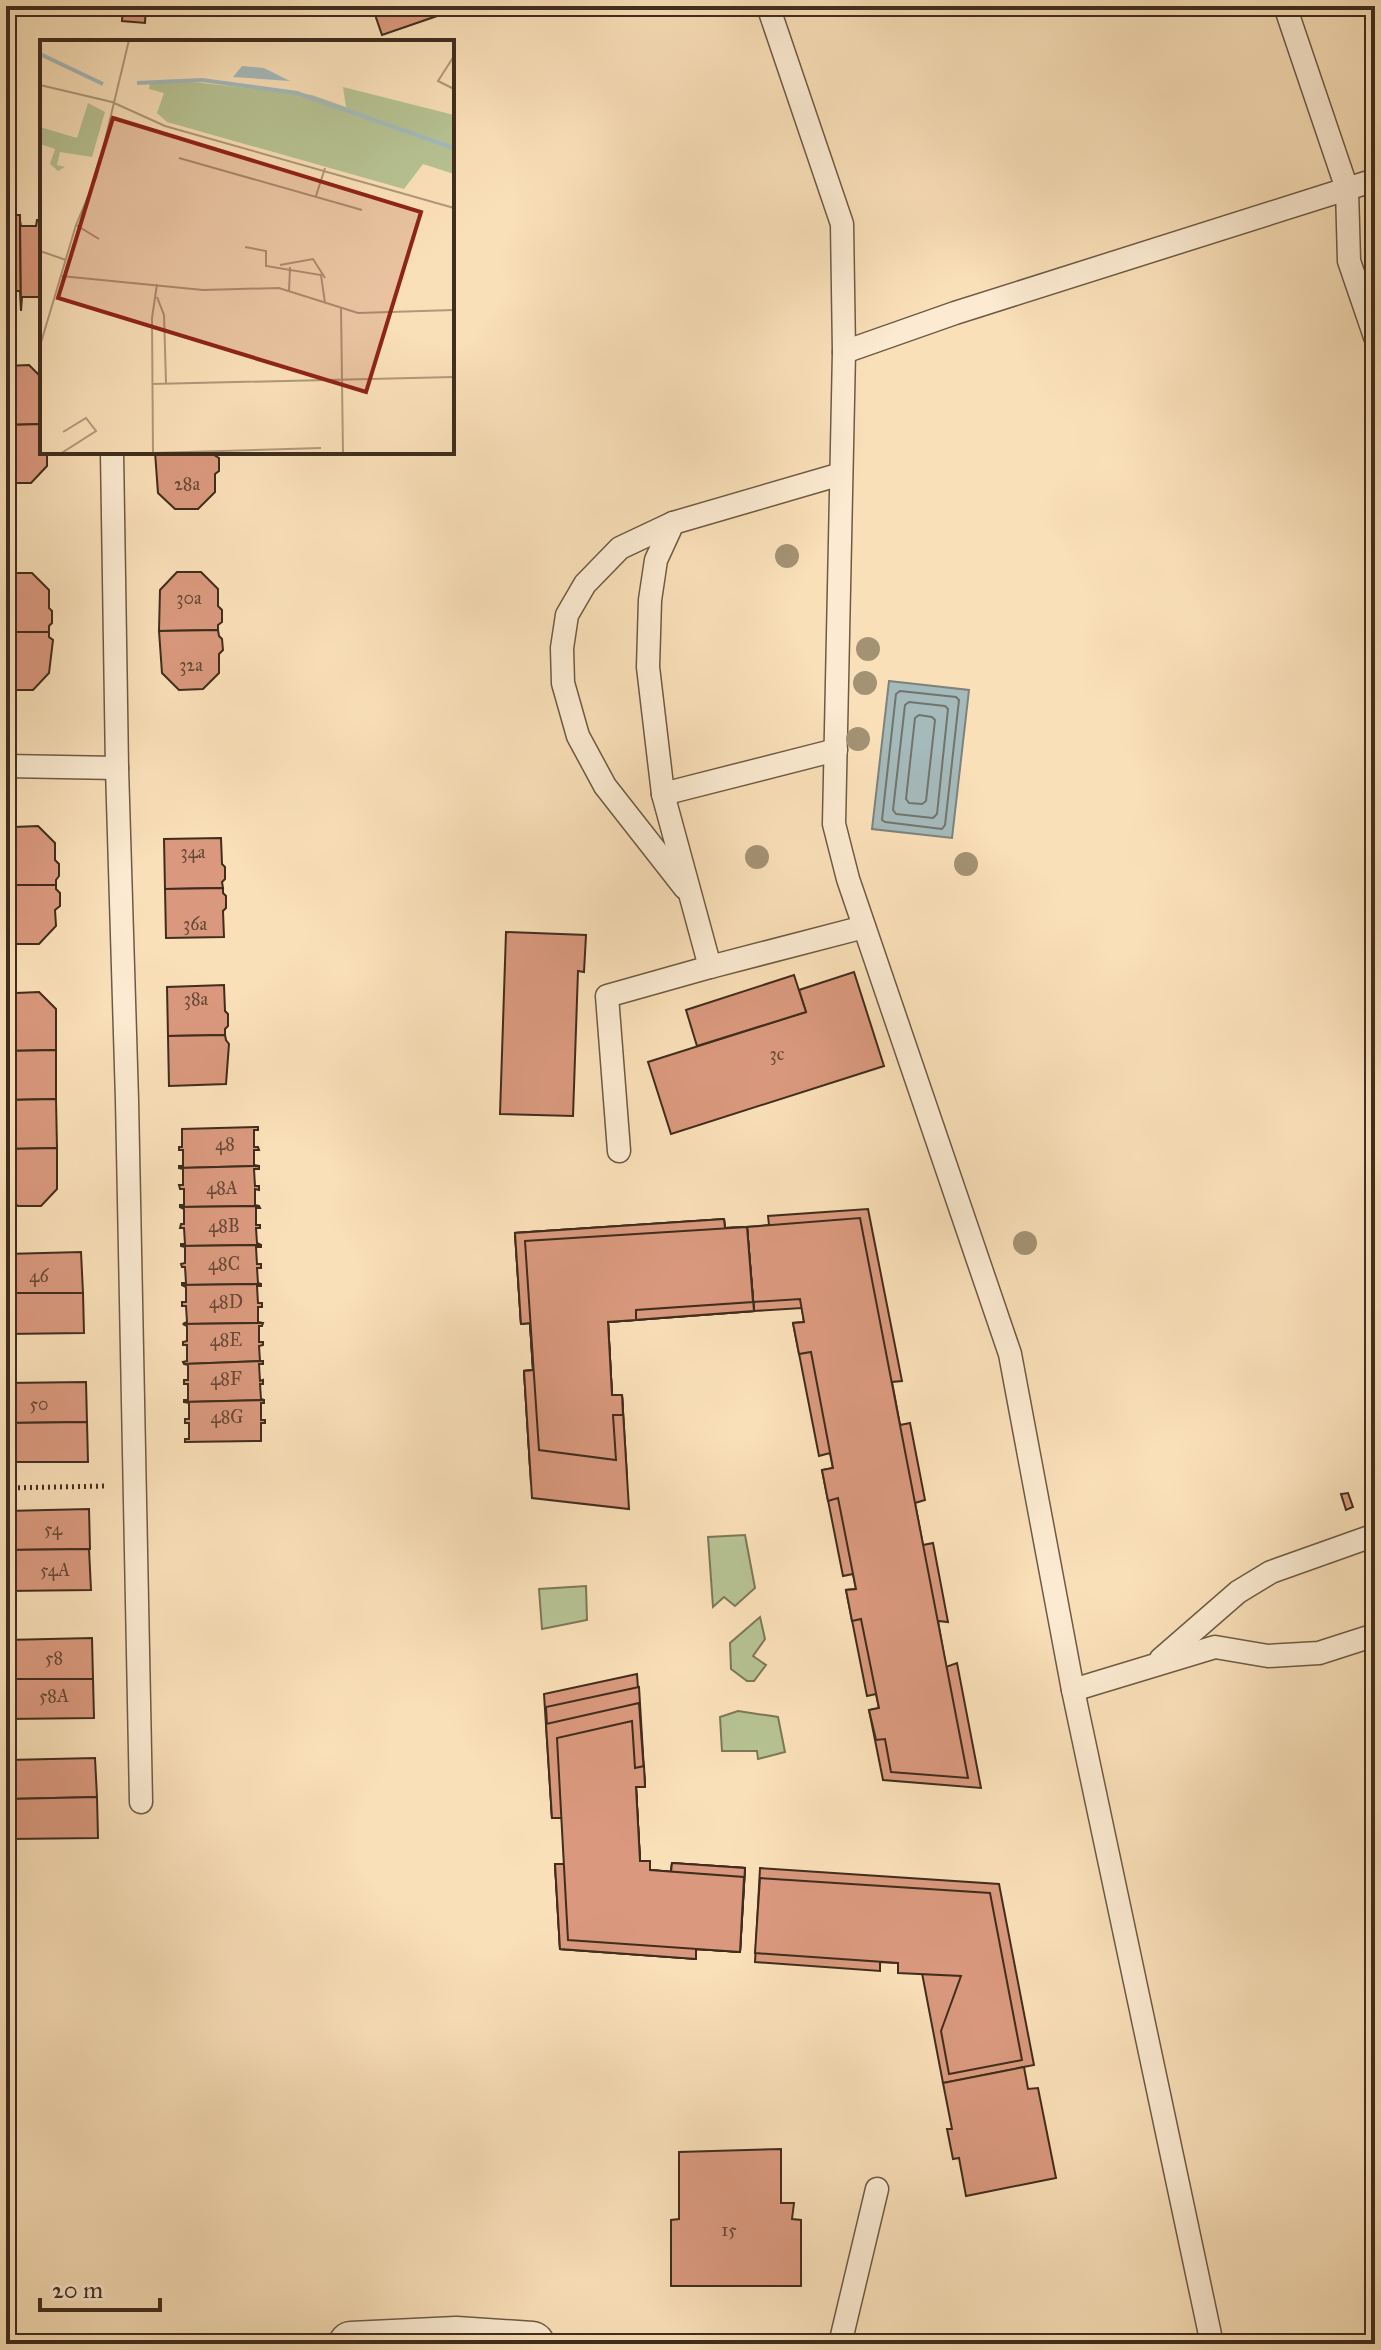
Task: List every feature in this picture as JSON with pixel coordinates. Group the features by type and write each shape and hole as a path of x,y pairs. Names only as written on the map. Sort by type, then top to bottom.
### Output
{"street":[{"path":"351,2344 456,2339 532,2344"}],"lane":[{"path":"768,6 842,224 844,352 834,824 848,879 1010,1354 1073,1690 1212,2344"},
{"path":"1285,6 1347,189 1349,261 1375,337"},
{"path":"844,352 955,313 1375,180"},
{"path":"112,454 141,1802"},
{"path":"691,895 605,786 578,736 563,683 562,648 567,615 585,584 620,548 673,523 841,474"},
{"path":"673,523 656,560 650,600 648,667 663,794 710,967"},
{"path":"663,794 836,750"},
{"path":"6,766 117,768"},
{"path":"619,1151 607,996 864,927"},
{"path":"1153,1666 1238,1592 1271,1572 1375,1535"},
{"path":"1073,1690 1215,1647 1268,1656 1319,1653 1375,1635"},
{"path":"840,2344 877,2189"}],"path":[{"path":"6,1488 134,1486"}],"green space":[{"path":"745,1535 755,1588 735,1606 724,1597 713,1607 708,1537"},
{"path":"586,1586 587,1620 542,1629 539,1589"},
{"path":"760,1617 765,1639 753,1656 766,1665 754,1681 747,1681 731,1669 730,1643"},
{"path":"738,1711 778,1717 785,1752 758,1759 757,1751 722,1751 720,1717"}],"water":[{"path":"889,681 969,690 952,838 872,829"}],"building":[{"path":"123,6 146,6 145,23 122,21"},
{"path":"372,6 434,6 437,16 382,35"},
{"path":"6,215 20,215 21,311 20,291 6,291"},
{"path":"37,220 40,220 40,297 22,297 21,311 20,221 21,226 36,226"},
{"path":"29,365 40,376 40,424 6,425 6,366"},
{"path":"40,424 40,454 47,454 47,466 31,483 7,483 6,425"},
{"path":"155,454 214,454 219,458 215,492 198,509 175,509 158,493"},
{"path":"177,572 201,572 218,589 222,622 218,630 159,631 160,590"},
{"path":"8,573 32,573 49,590 52,623 49,632 6,632"},
{"path":"218,630 223,650 219,654 219,673 203,689 179,690 162,673 159,631"},
{"path":"6,632 49,632 53,640 49,673 33,690 6,688"},
{"path":"38,826 55,843 55,860 59,864 56,885 6,885 6,835 14,827"},
{"path":"221,838 222,864 225,867 223,888 165,889 164,839"},
{"path":"6,885 56,885 60,893 60,906 55,910 56,926 39,944 15,944 6,935"},
{"path":"223,888 226,896 224,937 166,938 165,889"},
{"path":"506,932 586,935 584,972 578,971 573,1116 500,1114"},
{"path":"854,972 884,1066 671,1134 648,1062 806,1012 799,990"},
{"path":"794,975 806,1012 697,1046 686,1010"},
{"path":"224,985 225,1011 228,1014 225,1035 168,1036 167,987"},
{"path":"39,992 56,1009 56,1050 6,1051 6,1003 16,993"},
{"path":"225,1035 229,1044 226,1084 169,1086 168,1036"},
{"path":"56,1050 56,1099 6,1100 6,1051"},
{"path":"56,1099 57,1148 6,1149 6,1100"},
{"path":"258,1127 254,1130 254,1147 259,1150 254,1150 254,1165 259,1166 179,1168 183,1166 183,1150 179,1150 182,1147 182,1129"},
{"path":"57,1148 57,1189 41,1206 18,1206 6,1195 6,1149"},
{"path":"259,1166 259,1169 254,1169 255,1186 259,1186 259,1190 255,1189 255,1205 259,1206 180,1207 184,1205 184,1189 180,1189 179,1185 183,1185 183,1169 179,1168"},
{"path":"259,1206 256,1208 256,1225 260,1228 256,1228 257,1243 261,1245 181,1246 185,1244 184,1228 180,1228 184,1224 184,1209 180,1207"},
{"path":"868,1209 902,1381 892,1382 900,1425 910,1423 925,1500 915,1503 923,1545 933,1543 948,1622 938,1621 946,1667 957,1663 981,1788 883,1780 869,1710 879,1708 876,1694 867,1696 846,1590 856,1589 853,1574 843,1576 822,1470 833,1468 830,1453 819,1456 793,1323 804,1322 802,1308 754,1311 747,1227 769,1225 768,1216"},
{"path":"860,1218 968,1778 891,1772 885,1739 876,1740 869,1710 879,1708 861,1619 852,1621 846,1590 856,1589 838,1498 828,1501 822,1470 833,1468 811,1352 799,1354 793,1323 804,1322 800,1299 753,1302 747,1227"},
{"path":"724,1219 725,1228 747,1227 754,1311 608,1322 612,1395 622,1395 627,1477 530,1467 524,1371 533,1370 530,1323 521,1324 515,1233"},
{"path":"724,1219 725,1228 747,1227 754,1311 608,1322 612,1395 622,1395 627,1494 531,1483 524,1371 533,1370 530,1323 521,1324 515,1233"},
{"path":"724,1219 725,1228 747,1227 754,1311 608,1322 612,1395 622,1395 629,1509 532,1498 524,1371 533,1370 530,1323 521,1324 515,1233"},
{"path":"747,1227 753,1302 636,1310 636,1320 608,1322 612,1395 622,1395 623,1415 613,1415 616,1460 539,1450 525,1241"},
{"path":"261,1245 256,1247 257,1264 261,1264 261,1268 257,1268 258,1283 261,1284 182,1285 186,1283 185,1267 181,1264 185,1263 185,1247 181,1246"},
{"path":"81,1252 83,1293 6,1293 6,1254"},
{"path":"261,1284 257,1286 258,1303 262,1303 262,1307 258,1307 258,1322 263,1323 183,1324 187,1322 186,1306 182,1306 182,1302 186,1302 186,1287 182,1285"},
{"path":"6,1293 83,1293 84,1333 6,1334"},
{"path":"263,1323 259,1326 259,1342 263,1345 259,1346 260,1361 263,1361 184,1364 187,1361 187,1345 183,1342 187,1341 187,1326 183,1324"},
{"path":"263,1361 259,1364 260,1381 263,1380 260,1384 261,1399 264,1400 184,1402 188,1400 188,1384 184,1384 184,1380 188,1380 188,1365 184,1364"},
{"path":"86,1382 87,1422 6,1423 6,1383"},
{"path":"264,1400 261,1403 261,1420 265,1423 261,1423 261,1441 185,1442 189,1439 189,1423 185,1423 185,1419 189,1419 189,1403 184,1402"},
{"path":"87,1422 88,1462 6,1462 6,1423"},
{"path":"1348,1493 1353,1507 1346,1510 1341,1494"},
{"path":"89,1509 90,1549 6,1550 6,1511"},
{"path":"89,1549 91,1590 6,1591 6,1550"},
{"path":"92,1638 93,1679 6,1679 6,1640"},
{"path":"637,1674 645,1787 636,1787 640,1861 650,1861 650,1870 671,1872 672,1863 745,1868 740,1952 696,1949 696,1959 560,1949 555,1864 565,1864 562,1818 552,1818 544,1694"},
{"path":"6,1679 93,1679 94,1718 7,1719"},
{"path":"639,1687 645,1787 636,1787 640,1861 650,1861 650,1870 671,1872 672,1863 745,1868 740,1952 696,1949 696,1959 560,1949 555,1864 565,1864 562,1818 552,1818 546,1707"},
{"path":"639,1703 645,1787 636,1787 640,1861 650,1861 650,1870 671,1872 672,1863 745,1868 740,1952 696,1949 696,1959 560,1949 555,1864 565,1864 562,1818 552,1818 546,1724"},
{"path":"632,1721 635,1768 644,1766 645,1787 636,1787 640,1861 650,1861 650,1870 744,1877 740,1952 568,1940 557,1738"},
{"path":"95,1758 97,1797 9,1799 8,1760"},
{"path":"97,1797 98,1838 10,1839 9,1799"},
{"path":"760,1868 999,1884 1034,2065 943,2083 922,1973 898,1973 898,1963 880,1962 880,1971 755,1962"},
{"path":"760,1878 990,1893 1022,2060 949,2074 941,2031 961,1976 898,1973 898,1963 755,1953"},
{"path":"1024,2067 1028,2089 1038,2088 1056,2178 966,2196 959,2158 953,2159 947,2129 952,2129 943,2083"},
{"path":"781,2149 781,2203 794,2203 792,2219 801,2220 801,2286 671,2286 671,2220 679,2219 679,2152"}]}
